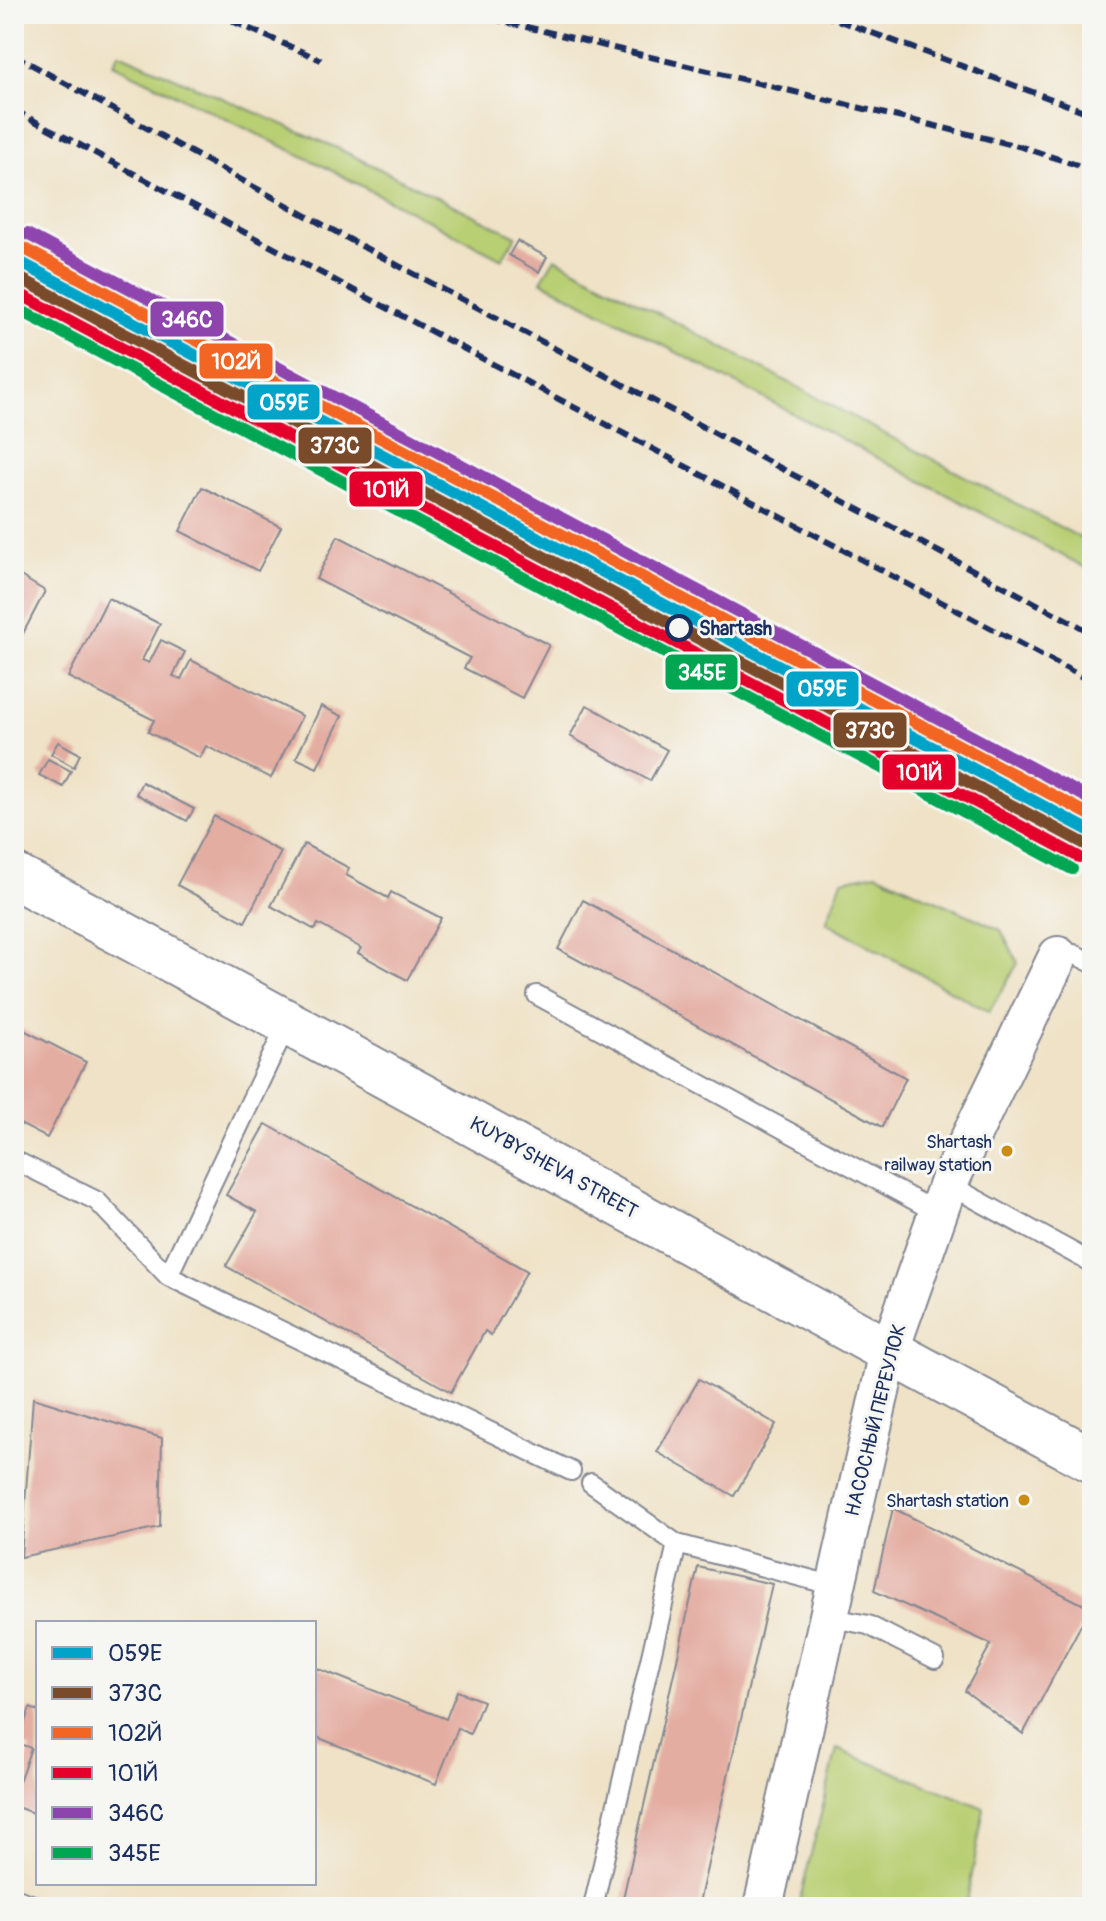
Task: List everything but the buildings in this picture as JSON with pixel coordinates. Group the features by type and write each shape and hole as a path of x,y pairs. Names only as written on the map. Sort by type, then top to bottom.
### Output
{"street":[{"name":"KUYBYSHEVA STREET","path":"14,876 1092,1460"},
{"name":"НАСОСНЫЙ ПЕРЕУЛОК","path":"763,1907 889,1352 943,1198 1075,960"}],"lane":[{"path":"537,995 943,1198 1092,1263"},
{"path":"168,1276 288,1022"},
{"path":"14,1160 97,1201 168,1276 571,1471"},
{"path":"591,1483 677,1544 831,1601 868,1625 935,1659"},
{"path":"593,1907 677,1544"},
{"path":"14,1898 39,1907"}],"green space":[{"path":"119,53 337,148 516,236 502,259 325,167 113,64"},
{"path":"555,258 1092,544 1092,571 541,281"},
{"path":"876,873 1001,930 1018,963 989,1012 826,922 842,880"},
{"path":"837,1749 984,1808 966,1907 798,1907"}],"railway":[{"path":"216,14 321,60"},
{"path":"473,14 1022,147 1092,170"},
{"path":"821,14 1092,114"},
{"path":"14,55 367,249 1092,633"},
{"path":"14,110 1092,682"}],"transit line":[{"name":"346С","path":"27,234 1092,800"},
{"name":"102Й","path":"21,247 1092,816"},
{"name":"059Е","path":"14,259 1092,832"},
{"name":"373C","path":"14,275 1085,844"},
{"name":"101Й","path":"14,291 1079,857"},
{"name":"345Е","path":"14,307 1072,869"}],"place":[{"name":"Shartash","path":"679,628"},
{"name":"Shartash railway station","path":"1007,1151"},
{"name":"Shartash station","path":"1024,1500"}]}
